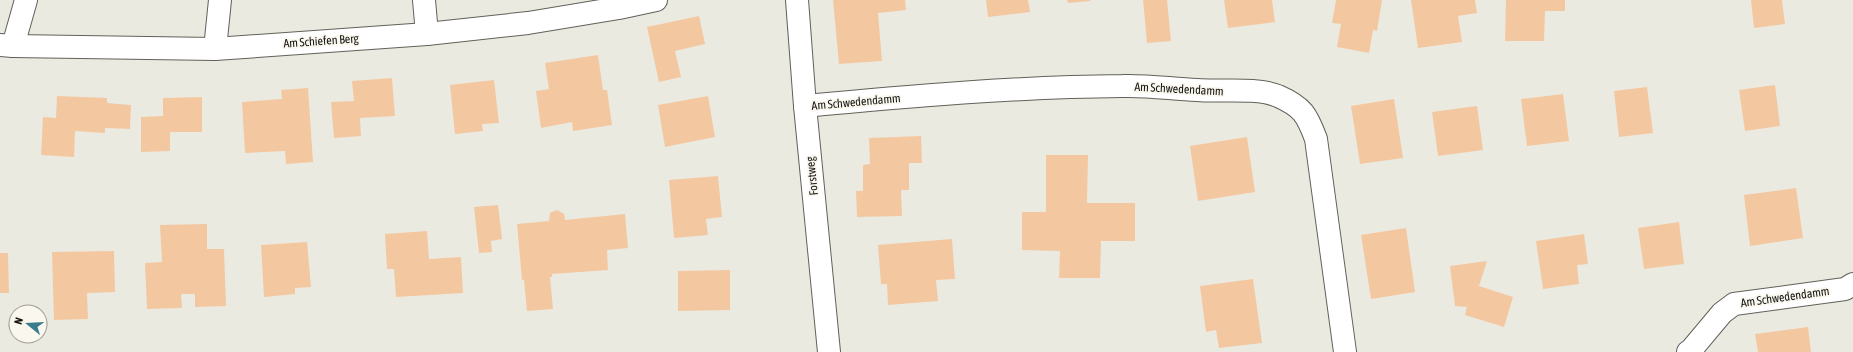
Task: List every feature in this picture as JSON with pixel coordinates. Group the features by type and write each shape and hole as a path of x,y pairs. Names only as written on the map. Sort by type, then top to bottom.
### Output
{"street":[{"name":"Am Schiefen Berg","path":"26,0 6,46 215,49 428,34 528,23 618,4 656,0"},
{"path":"215,49 220,0"},
{"path":"424,0 428,34"},
{"name":"Forstweg","path":"797,0 805,106 829,352"},
{"name":"Am Schwedendamm","path":"805,106 941,94 1123,86 1256,92 1276,96 1296,105 1308,117 1316,140 1345,352"},
{"name":"Am Schwedendamm","path":"1688,352 1722,313 1734,304 1845,289 1853,284"}],"building":[{"path":"833,0 905,0 906,10 878,13 882,61 839,64"},
{"path":"986,0 1028,0 1030,12 988,17"},
{"path":"1067,0 1090,0 1090,1 1068,3"},
{"path":"1143,0 1167,0 1171,41 1147,43"},
{"path":"1224,0 1272,0 1275,22 1228,28"},
{"path":"1336,0 1382,0 1377,31 1373,30 1369,53 1337,47 1341,24 1332,23"},
{"path":"1411,0 1475,0 1477,13 1458,16 1462,42 1418,48"},
{"path":"1506,0 1565,0 1565,11 1545,11 1544,41 1505,41"},
{"path":"1751,0 1782,0 1785,24 1754,28"},
{"path":"699,16 705,44 675,51 681,77 659,82 647,27"},
{"path":"598,55 603,90 607,90 612,125 573,131 572,122 541,128 536,91 549,89 545,63"},
{"path":"392,78 395,116 360,118 361,136 334,138 331,102 354,101 352,81"},
{"path":"494,80 499,123 482,124 483,131 455,134 450,85"},
{"path":"1775,85 1780,126 1745,131 1739,90"},
{"path":"1647,87 1653,133 1619,137 1614,91"},
{"path":"308,88 313,162 286,164 285,151 245,153 242,102 282,99 281,90"},
{"path":"1563,94 1569,141 1527,146 1521,99"},
{"path":"57,96 107,98 107,103 131,105 130,129 105,128 105,133 75,131 74,157 41,155 43,117 56,118"},
{"path":"708,96 715,137 665,147 658,105"},
{"path":"202,97 202,132 170,132 170,151 141,152 141,117 163,116 163,98"},
{"path":"1394,99 1403,158 1360,164 1351,106"},
{"path":"1477,106 1483,150 1438,156 1432,112"},
{"path":"921,136 922,163 909,163 909,190 901,190 902,216 857,217 856,191 863,191 863,165 870,164 869,138"},
{"path":"1247,137 1255,192 1198,201 1190,146"},
{"path":"1046,155 1088,155 1087,203 1135,203 1135,241 1101,241 1100,278 1059,278 1060,251 1022,250 1022,212 1046,212"},
{"path":"718,176 722,217 706,219 708,235 674,238 669,180"},
{"path":"1796,188 1803,238 1750,246 1744,195"},
{"path":"498,205 502,239 491,241 492,252 479,253 474,207"},
{"path":"557,210 564,214 565,220 625,214 628,248 607,250 608,270 552,274 552,277 550,277 553,309 527,311 524,280 522,280 517,224 549,221 550,213"},
{"path":"1679,222 1684,264 1644,269 1638,228"},
{"path":"207,224 207,249 224,249 226,306 195,307 195,294 181,294 182,308 147,309 145,263 162,262 160,225"},
{"path":"1406,228 1415,292 1371,299 1361,235"},
{"path":"427,231 429,259 461,257 463,293 396,297 394,269 387,269 385,234"},
{"path":"1584,234 1588,264 1577,265 1579,284 1543,289 1536,241"},
{"path":"952,239 955,279 936,280 938,301 888,305 887,284 881,284 878,245"},
{"path":"307,242 311,287 295,288 295,294 264,297 261,245"},
{"path":"114,251 115,292 87,293 88,319 54,320 52,252"},
{"path":"0,253 8,253 9,293 0,293"},
{"path":"1487,261 1479,286 1513,297 1504,327 1465,315 1467,307 1455,306 1450,266"},
{"path":"730,270 730,310 678,311 678,271"},
{"path":"1253,279 1262,343 1219,348 1216,330 1206,332 1200,286"},
{"path":"1808,327 1811,352 1758,352 1755,334"}]}
